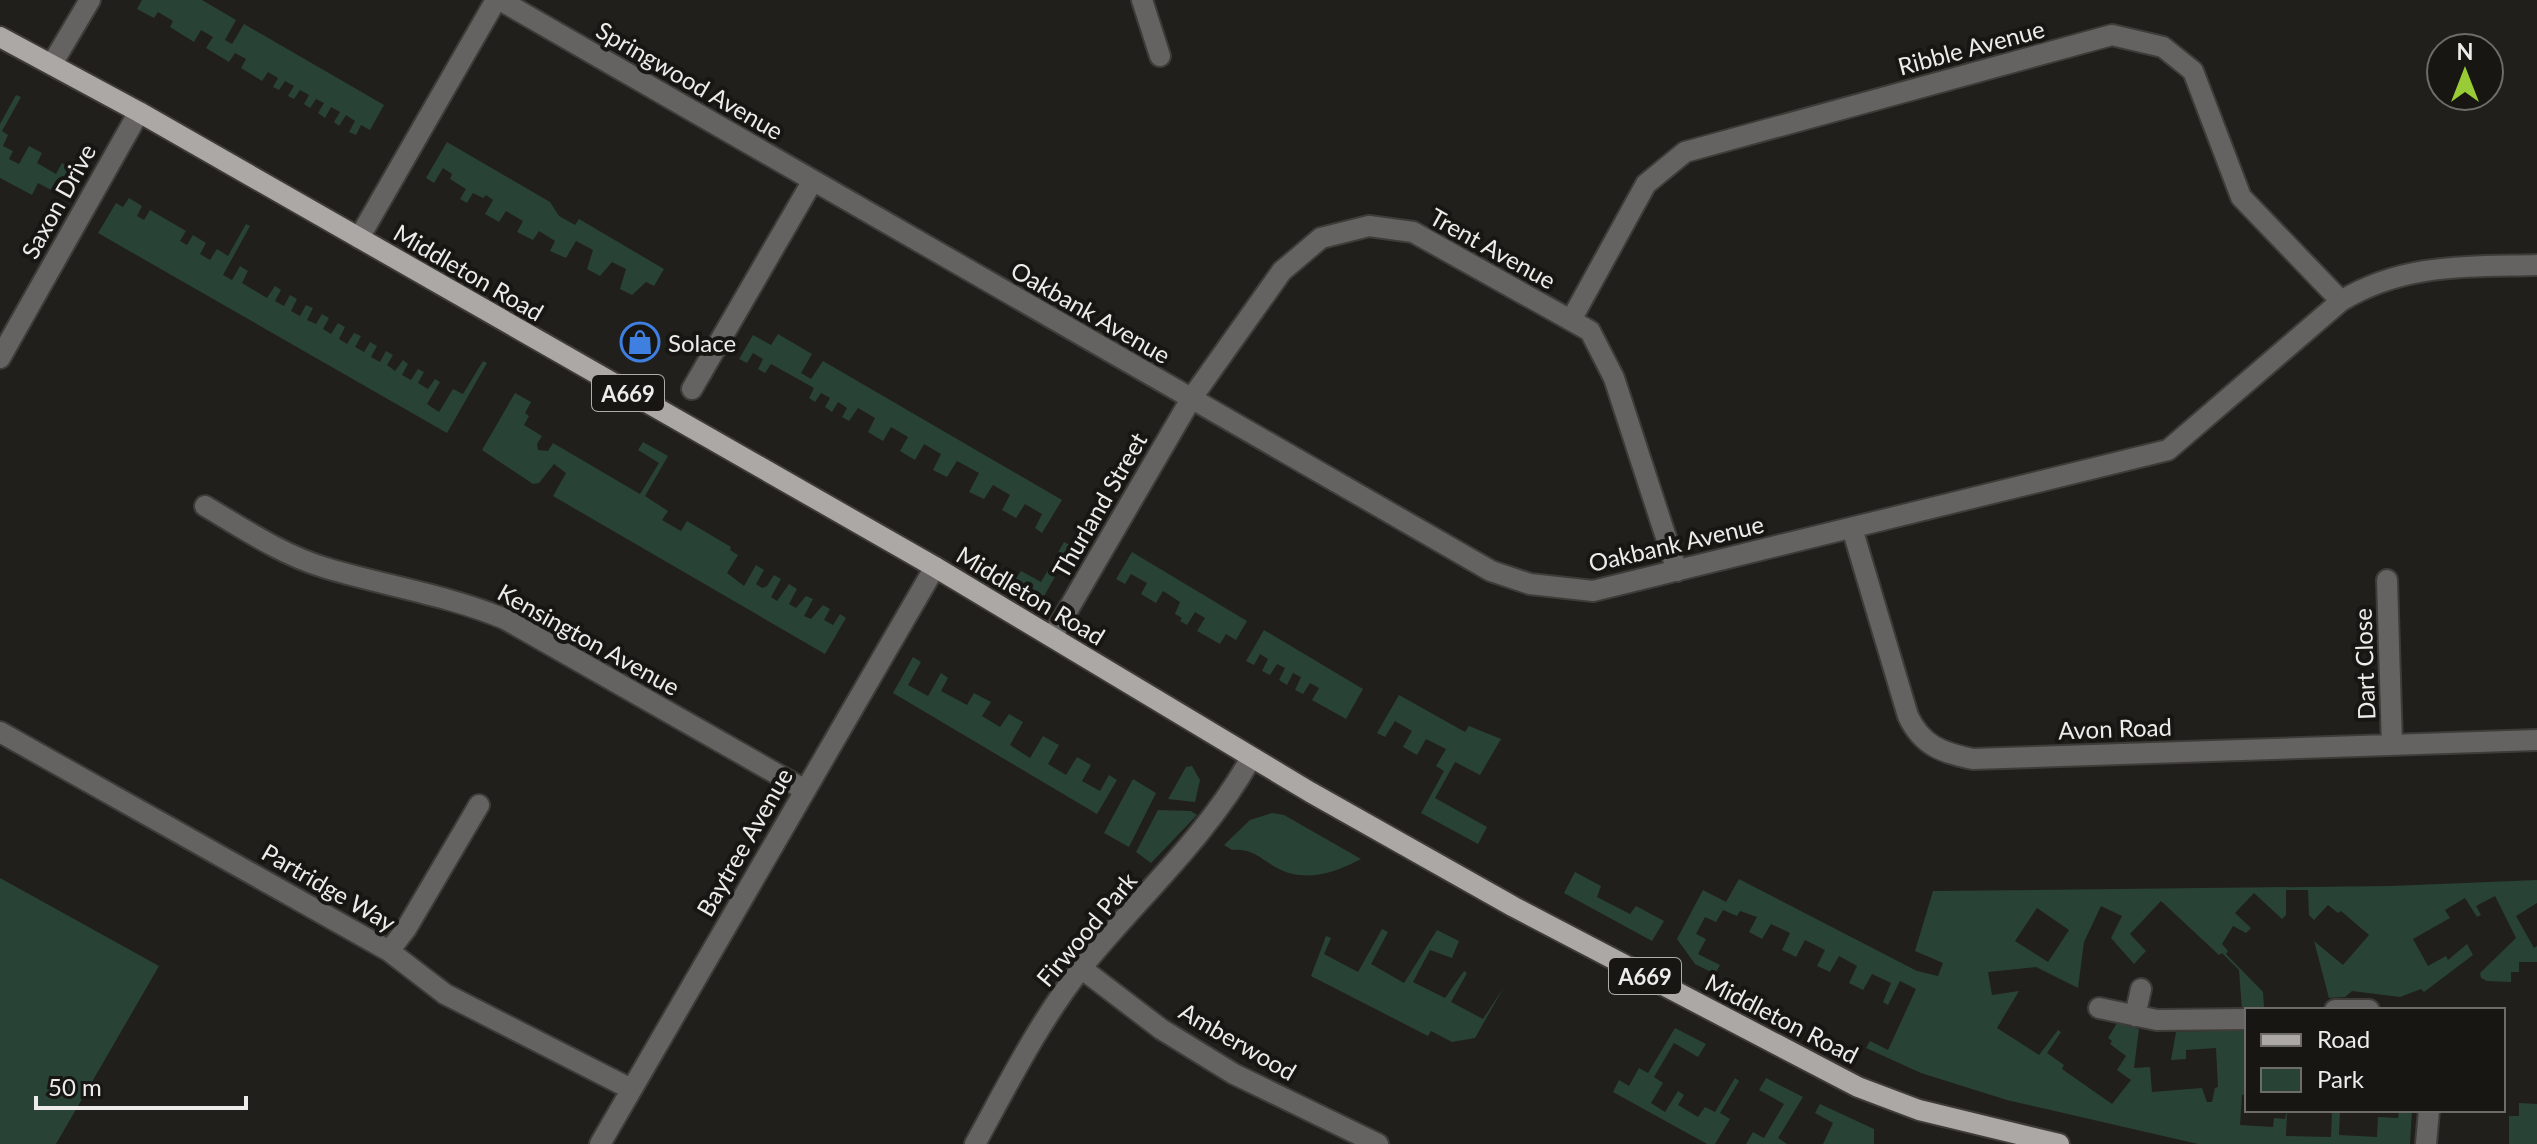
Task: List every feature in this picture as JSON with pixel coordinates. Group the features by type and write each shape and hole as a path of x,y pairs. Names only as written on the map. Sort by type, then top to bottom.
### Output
{"main road":[{"name":"Middleton Road","path":"0,37 139,112 935,567 1251,758 1514,907 1858,1087 1919,1110 2059,1144"}],"street":[{"path":"52,64 90,0"},
{"path":"359,238 498,0"},
{"name":"Springwood Avenue","path":"498,0 812,182"},
{"path":"1142,0 1160,56"},
{"name":"Ribble Avenue","path":"1571,320 1646,184 1685,152 2112,35 2163,47 2193,71 2241,197 2341,301"},
{"name":"Saxon Drive","path":"1,356 139,112"},
{"path":"692,389 812,182"},
{"name":"Oakbank Avenue","path":"812,182 1491,571 1530,584 1593,591 2168,450 2341,301 2372,282 2432,269 2537,265"},
{"name":"Trent Avenue","path":"1191,399 1282,271 1321,238 1369,226 1413,232 1590,331 1614,378 1677,571"},
{"name":"Thurland Street","path":"1052,637 1191,399"},
{"name":"Kensington Avenue","path":"205,506 264,541 324,568 466,603 505,619 805,790"},
{"name":"Avon Road","path":"1852,528 1908,716 1924,741 1945,753 1973,759 2537,740"},
{"name":"Baytree Avenue","path":"600,1144 935,567"},
{"name":"Dart Close","path":"2387,580 2392,745"},
{"name":"Partridge Way","path":"0,732 389,951 445,994 631,1089"},
{"name":"Firwood Park","path":"975,1144 1046,1020 1081,968 1193,845 1218,813 1251,758"},
{"path":"389,951 406,929 479,805"},
{"name":"Amberwood","path":"1081,968 1161,1029 1234,1074 1378,1144"},
{"path":"2135,1016 2141,989"},
{"path":"2099,1008 2180,1022 2245,1019"},
{"path":"2426,1144 2429,1112"}],"green space":[{"path":"142,0 202,0 236,20 225,40 232,44 244,24 384,105 370,130 361,125 356,135 349,132 355,121 346,115 339,126 334,122 340,112 331,107 325,118 318,113 324,103 316,99 310,108 304,104 309,95 300,90 294,99 288,96 294,86 285,81 279,90 273,87 278,78 268,72 262,81 241,68 246,59 235,53 229,62 206,48 213,37 201,30 194,42 170,27 173,21 158,12 154,18 137,9"},
{"path":"16,95 21,97 2,131 8,135 3,146 13,151 9,159 19,164 29,146 42,153 37,163 56,174 62,163 71,168 57,193 38,183 32,195 0,178 0,124"},
{"path":"447,142 550,202 559,216 575,225 579,219 664,269 654,286 646,282 632,295 620,289 626,269 612,262 600,276 587,269 593,250 576,241 566,258 550,251 555,241 539,231 533,240 517,232 523,221 506,211 499,222 485,214 493,200 486,195 483,198 473,193 467,203 460,199 466,189 450,179 452,174 443,168 434,183 426,178"},
{"path":"129,198 142,206 137,216 144,220 150,210 186,231 180,241 187,245 193,235 206,243 200,254 210,260 217,249 228,256 246,224 250,226 223,275 232,280 240,266 248,271 242,283 267,298 275,286 281,290 275,301 284,306 290,295 297,299 291,311 300,316 306,305 313,308 307,320 316,324 322,314 329,318 323,329 331,334 338,323 345,327 339,339 347,344 354,333 361,336 355,347 364,352 370,342 377,346 371,357 380,362 386,351 393,355 387,365 395,371 403,360 408,364 402,375 411,380 418,369 424,372 418,383 428,389 435,379 440,382 427,404 439,412 453,389 463,394 483,361 487,363 447,433 98,233 116,203 123,207"},
{"path":"778,334 812,354 801,373 811,379 823,361 1062,500 1042,533 1035,528 1042,514 1025,504 1016,518 1002,510 1010,495 993,485 984,499 969,492 979,473 957,461 947,477 933,470 941,454 924,444 915,460 900,451 908,437 891,427 883,441 868,432 875,418 858,408 849,421 842,417 847,408 838,402 832,412 825,407 830,398 821,393 815,402 809,398 814,388 771,364 765,373 758,369 763,359 753,353 747,363 739,359 753,335 771,345"},
{"path":"515,393 531,402 525,413 529,416 524,425 542,436 537,444 538,450 548,451 553,443 640,494 659,463 638,450 643,442 668,456 645,496 668,511 662,520 681,531 687,521 731,547 730,550 738,555 727,573 744,586 756,565 764,570 756,584 762,588 774,575 781,579 771,597 777,601 789,584 797,589 789,604 796,608 806,596 813,599 804,616 811,619 823,605 830,609 824,620 833,625 840,614 846,618 825,654 553,496 566,473 554,464 539,483 533,484 482,450"},
{"path":"1064,542 1072,546 1043,598 1014,581 1021,571 1041,582"},
{"path":"1132,552 1247,621 1236,640 1226,634 1220,644 1197,631 1205,618 1195,612 1187,625 1180,621 1182,618 1175,614 1180,602 1163,591 1156,603 1141,594 1147,583 1131,574 1125,584 1116,579"},
{"path":"1264,630 1363,689 1346,719 1312,700 1319,688 1310,683 1303,694 1295,690 1301,677 1293,673 1287,685 1279,680 1285,668 1277,664 1270,675 1262,671 1268,659 1260,654 1254,665 1246,661"},
{"path":"913,657 921,662 908,685 928,696 941,673 948,678 941,691 967,705 974,693 991,702 982,716 1000,727 1009,714 1023,722 1010,745 1030,758 1043,736 1059,745 1048,764 1066,775 1077,757 1091,765 1082,781 1100,791 1109,775 1117,780 1097,814 893,693"},
{"path":"1399,695 1465,732 1469,726 1501,739 1480,775 1455,762 1435,798 1487,827 1478,844 1421,813 1444,771 1436,766 1446,749 1426,739 1417,755 1403,747 1412,731 1395,721 1385,737 1377,733"},
{"path":"1192,766 1200,780 1195,802 1168,799 1186,767"},
{"path":"1133,779 1156,793 1129,847 1104,833"},
{"path":"1158,810 1191,811 1197,815 1151,863 1136,852"},
{"path":"1272,813 1284,815 1361,859 1330,872 1298,875 1277,868 1251,852 1232,850 1224,845 1250,820"},
{"path":"1575,872 1601,886 1597,897 1630,914 1636,906 1664,921 1652,941 1564,893"},
{"path":"0,878 159,966 56,1144 0,1144"},
{"path":"1739,879 1917,971 1938,976 1943,963 1915,951 1933,891 2391,886 2537,880 2537,903 2516,916 2534,948 2537,946 2537,962 2519,962 2519,972 2511,972 2511,982 2481,978 2480,973 2516,938 2495,896 2476,906 2481,915 2477,917 2465,898 2445,910 2450,918 2413,939 2428,966 2446,956 2448,960 2467,944 2473,955 2424,992 2421,989 2400,997 2352,991 2345,997 2329,998 2314,941 2343,965 2369,935 2341,911 2338,913 2328,905 2314,920 2309,915 2308,890 2286,890 2286,915 2282,919 2254,893 2235,913 2251,928 2246,933 2233,926 2222,944 2228,951 2226,954 2263,992 2264,1008 2242,1010 2239,970 2161,901 2130,934 2146,951 2134,964 2111,938 2122,916 2101,906 2084,942 2078,988 2036,967 1988,972 1992,995 2019,991 1997,1028 2039,1055 2058,1030 2061,1032 2047,1053 2064,1065 2062,1069 2112,1104 2131,1080 2117,1070 2126,1056 2110,1044 2112,1041 2108,1038 2117,1023 2139,1029 2134,1068 2150,1067 2152,1092 2202,1088 2207,1102 2212,1102 2215,1088 2218,1087 2216,1048 2186,1050 2186,1059 2171,1060 2176,1032 2245,1030 2245,1094 2242,1095 2240,1125 2273,1127 2274,1118 2285,1119 2287,1112 2286,1136 2331,1137 2332,1112 2340,1112 2339,1135 2377,1137 2378,1117 2398,1118 2399,1112 2412,1112 2410,1144 2198,1144 2007,1100 1921,1073 1866,1048 1870,1041 1888,1050 1916,989 1900,981 1888,1005 1883,1002 1891,983 1872,974 1863,990 1849,983 1857,966 1839,956 1830,972 1817,966 1825,950 1805,940 1796,957 1782,950 1790,933 1771,924 1762,939 1749,932 1757,917 1740,911 1737,916 1723,910 1716,922 1705,917 1696,934 1706,939 1698,954 1720,965 1715,974 1695,964 1677,939 1703,890 1726,902","holes":["2037,908 2069,930 2048,962 2015,941"]},
{"path":"1382,929 1388,932 1371,964 1404,983 1437,930 1459,941 1452,958 1430,950 1413,982 1445,998 1464,971 1467,973 1451,1002 1483,1019 1504,987 1475,1038 1452,1042 1431,1031 1428,1036 1311,976 1326,936 1331,938 1324,954 1358,972"},
{"path":"1675,1028 1706,1044 1698,1057 1674,1043 1654,1077 1663,1083 1651,1103 1665,1112 1678,1091 1684,1095 1678,1105 1698,1117 1705,1107 1715,1112 1735,1078 1739,1081 1720,1113 1730,1119 1715,1144 1707,1144 1613,1092 1619,1080 1629,1086 1639,1068 1648,1073"},
{"path":"1766,1078 1803,1097 1778,1138 1787,1144 1746,1144 1753,1132 1764,1138 1784,1104 1759,1090"},
{"path":"2519,1103 2537,1104 2537,1144 2509,1144 2509,1116 2519,1116"},
{"path":"1820,1104 1874,1129 1874,1144 1823,1144 1833,1123 1815,1113"}],"place":[{"name":"Solace","path":"640,342"}]}
